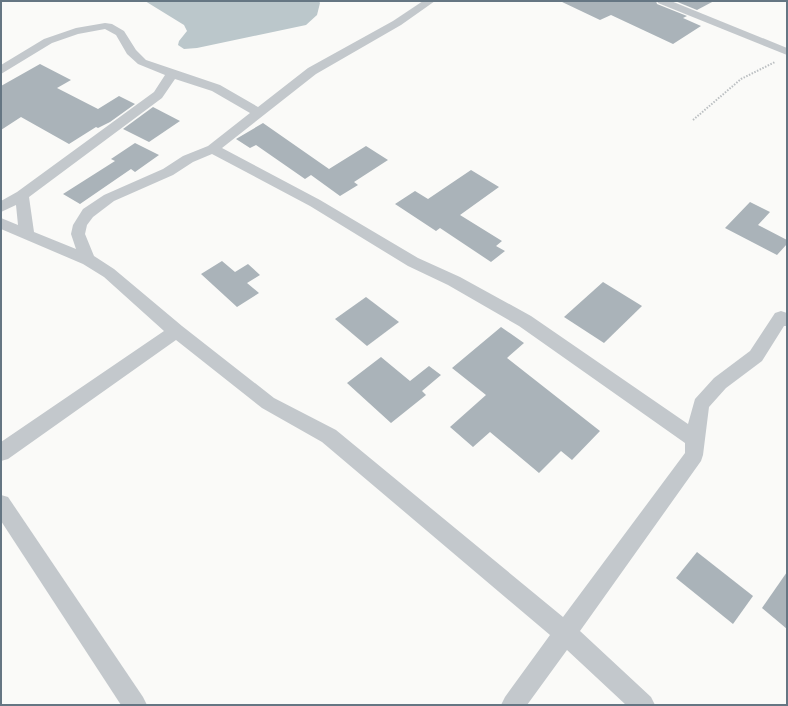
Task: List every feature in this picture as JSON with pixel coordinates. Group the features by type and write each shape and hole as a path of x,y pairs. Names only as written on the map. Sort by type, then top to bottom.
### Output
{"street":[{"path":"88,260 78,234 80,225 88,213 110,198 168,172 188,159 213,149 312,71 397,23 430,1"},
{"path":"662,1 784,56"},
{"path":"1,70 48,41 76,31 105,26 117,30 125,46 142,62 172,74 216,88 259,113"},
{"path":"1,207 22,195 158,96 172,74"},
{"path":"213,149 315,203 414,262 454,281 525,321 695,439"},
{"path":"22,195 27,234"},
{"path":"1,223 88,260 109,273 176,331 268,403 329,436 566,634 642,705"},
{"path":"513,705 566,634 694,455 701,404 720,383 756,356 785,315"},
{"path":"1,453 176,331"},
{"path":"1,504 135,705"}],"path":[{"path":"693,120 734,84 762,66 784,56"}],"shaded area":[{"path":"145,1 319,1 320,3 317,15 306,25 197,48 184,49 178,45 179,41 187,31 184,25"}],"building":[{"path":"560,1 656,1 657,4 687,16 683,18 701,26 673,44 611,15 600,20"},
{"path":"675,1 714,1 697,10"},
{"path":"40,64 71,80 57,88 98,109 119,96 135,104 110,122 98,128 96,127 69,144 21,117 1,130 1,86"},
{"path":"153,107 180,121 149,142 123,129"},
{"path":"263,123 329,169 366,146 388,160 354,182 358,185 340,196 311,175 305,179 256,145 250,148 236,139"},
{"path":"135,143 159,155 135,172 131,169 80,204 63,194 115,161 111,159"},
{"path":"471,170 499,187 460,215 502,241 496,246 505,251 491,262 440,228 436,231 395,204 415,191 428,199"},
{"path":"750,202 770,212 758,225 787,240 787,244 777,255 725,228"},
{"path":"222,261 235,272 248,264 260,275 247,283 259,293 237,307 201,274"},
{"path":"603,282 642,306 604,343 564,317"},
{"path":"366,297 399,322 367,346 335,319"},
{"path":"501,327 524,343 507,358 600,431 572,460 561,451 539,473 490,432 473,447 450,427 486,395 452,368"},
{"path":"381,357 410,381 429,366 441,375 422,391 426,395 391,423 347,383"},
{"path":"697,552 753,596 733,624 676,578"},
{"path":"787,572 787,629 762,608"}]}
